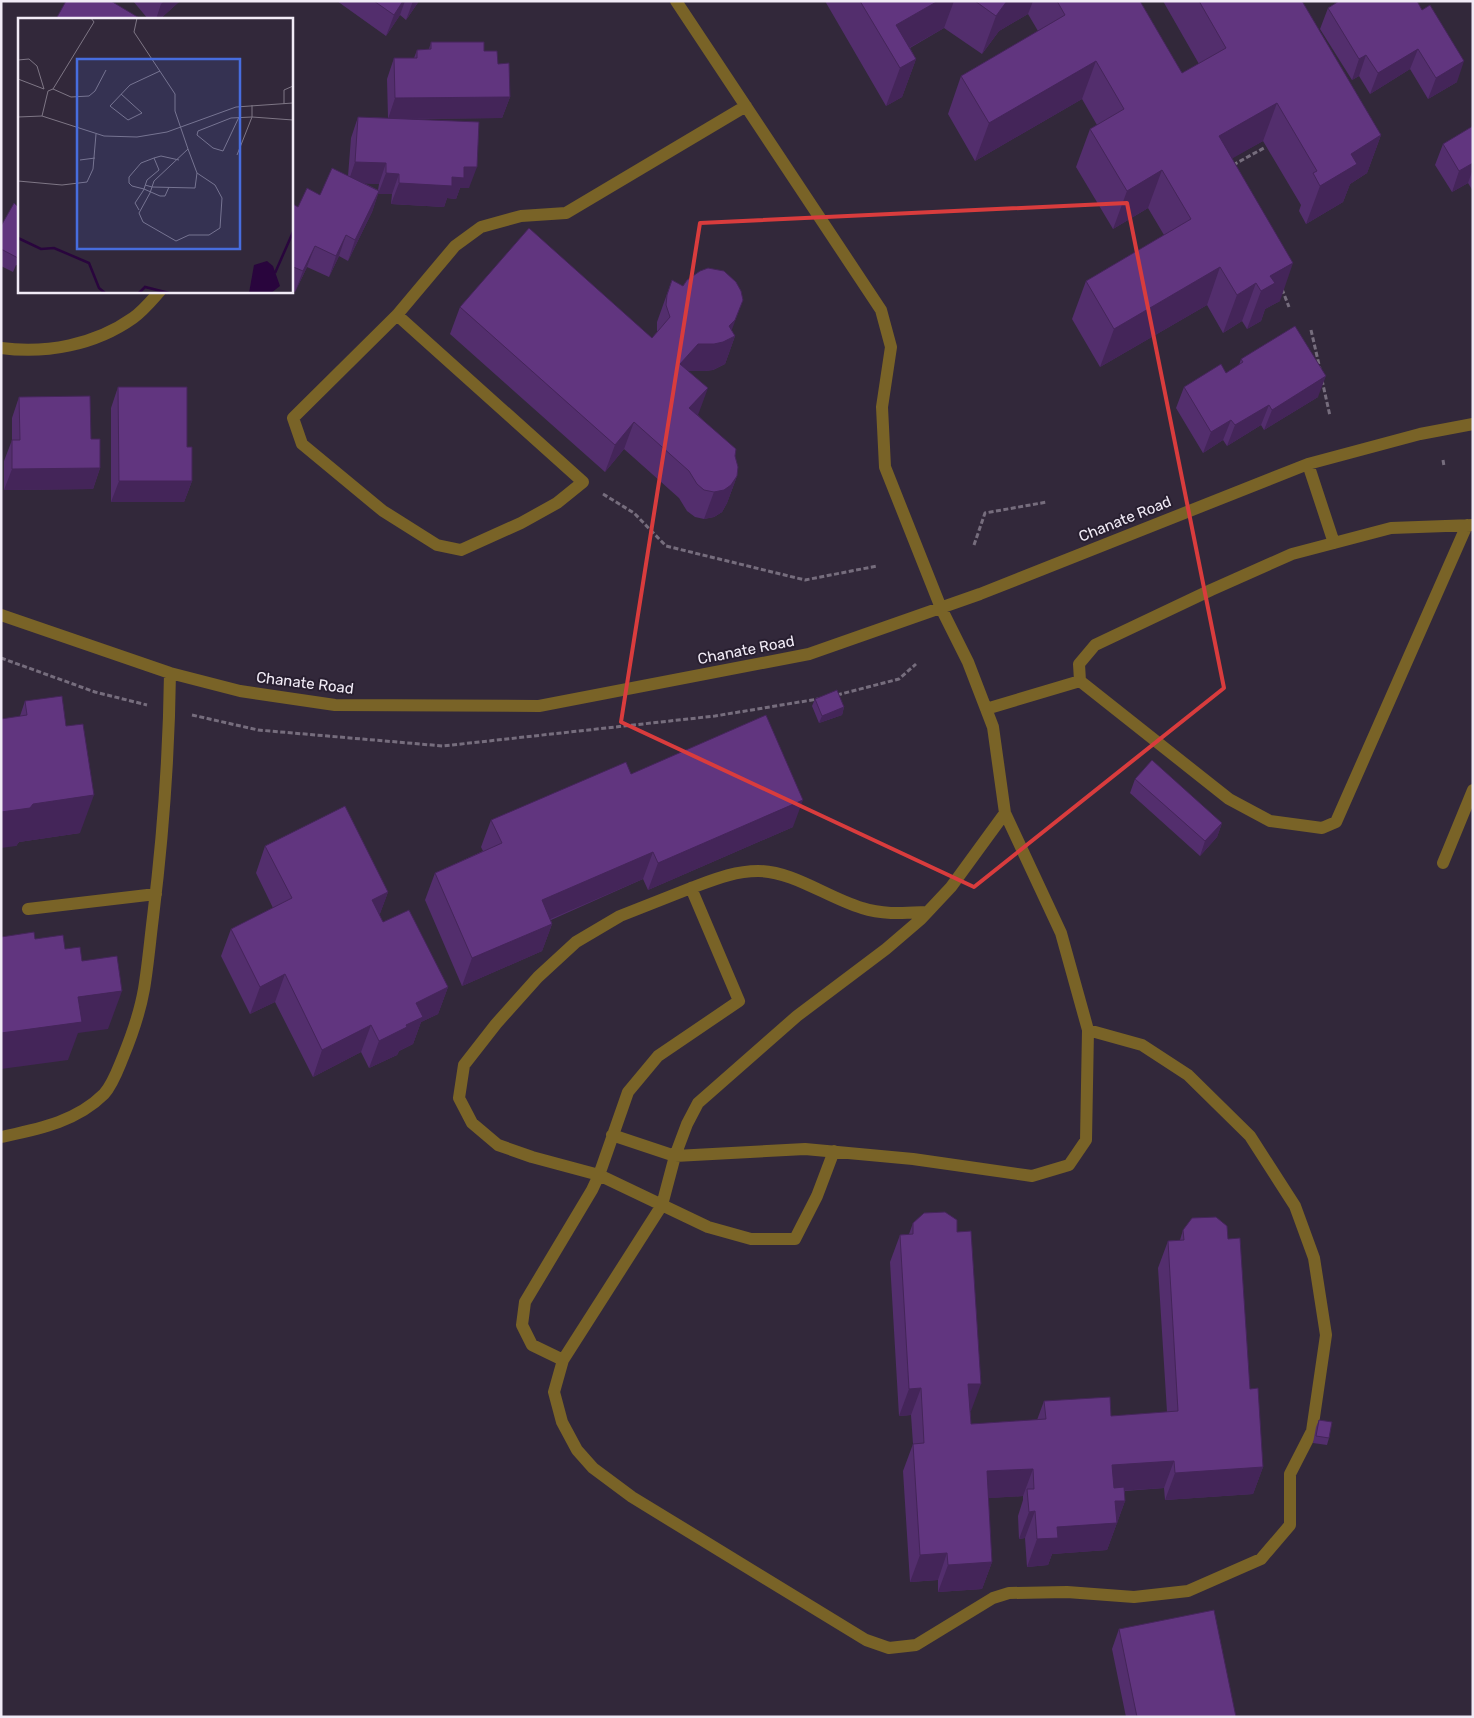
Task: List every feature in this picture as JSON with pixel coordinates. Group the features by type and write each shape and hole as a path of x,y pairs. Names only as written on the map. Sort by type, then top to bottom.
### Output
{"street":[{"path":"612,1135 675,1156 806,1149 913,1158 1032,1176 1069,1165 1086,1140 1088,1030 1061,933 1004,813 993,727 968,662 941,608 885,468 882,407 891,347 881,310 676,1"},
{"path":"397,316 583,482 557,503 521,523 461,550 437,546 382,511 302,444 293,418 397,316 455,246 481,227 521,216 566,213 746,106"},
{"path":"1,348 24,351 70,346 104,334 134,318 159,292"},
{"name":"Chanate Road","path":"1,614 170,673 240,691 335,705 539,706 809,654 980,594 1308,464 1403,438 1473,424"},
{"path":"1308,464 1334,543"},
{"path":"1470,525 1336,822 1322,828 1270,821 1229,799 1080,681 1079,664 1095,645 1210,590 1292,554 1391,528 1470,525"},
{"path":"1,1137 34,1130 67,1119 86,1110 105,1092 116,1073 132,1035 142,999 156,894 164,799 170,673"},
{"path":"986,708 1080,681"},
{"path":"1443,863 1473,790"},
{"path":"1004,813 951,886 927,912 886,949 797,1016 698,1103 687,1124 675,1156 662,1205 563,1360 554,1392 562,1422 577,1450 593,1468 632,1497 866,1640 889,1648 916,1645 993,1598 1009,1592 1067,1592 1134,1597 1188,1591 1261,1559 1290,1525 1290,1474 1312,1430 1326,1335 1314,1258 1295,1206 1250,1136 1188,1075 1142,1045 1088,1030"},
{"path":"834,1151 817,1196 795,1239 751,1239 708,1226 599,1175 532,1158 498,1145 472,1123 459,1098 464,1065 496,1024 538,977 576,942 620,916 729,874 758,871 782,874 863,909 893,914 927,912"},
{"path":"563,1360 532,1345 522,1325 525,1302 592,1190 628,1092 658,1056 739,1001 691,888"},
{"path":"28,909 156,894"}],"path":[{"path":"1229,167 1264,148"},
{"path":"1281,288 1286,296 1289,307"},
{"path":"1311,330 1330,416"},
{"path":"1443,460 1444,466"},
{"path":"583,482 634,513 666,546 805,580 877,566"},
{"path":"974,546 985,513 1047,502"}],"highlighted area":[{"path":"1127,203 1224,688 974,887 621,722 700,223"}],"building":[{"path":"66,1 111,1 139,18 57,18"},
{"path":"374,1 403,1 394,15"},
{"path":"860,1 938,1 896,25 916,59 900,68"},
{"path":"975,1 1007,1 996,16"},
{"path":"1057,1 1140,1 1182,73 1226,48 1199,1 1302,1 1381,135 1351,154 1357,164 1320,186 1313,173 1317,171 1277,103 1219,136 1293,263 1270,276 1275,283 1261,291 1256,283 1237,295 1220,267 1114,329 1086,281 1191,219 1162,170 1127,191 1090,129 1124,109 1096,61 989,123 961,76 1065,15"},
{"path":"1339,1 1417,1 1422,10 1430,5 1464,61 1436,78 1418,49 1378,73 1366,55 1359,59 1328,8"},
{"path":"431,42 484,42 484,51 497,51 498,64 509,63 510,97 395,98 394,58 417,58 417,50 431,49"},
{"path":"358,117 479,122 477,167 464,167 464,178 452,177 452,186 399,183 399,174 386,173 386,163 355,162"},
{"path":"1473,126 1473,163 1459,171 1443,144"},
{"path":"332,168 379,191 355,240 346,235 336,256 315,246 303,271 292,266 292,204 298,207 307,188 320,195"},
{"path":"14,203 17,206 18,204 18,258 1,249 1,226"},
{"path":"529,228 652,338 670,317 666,305 672,280 683,286 687,280 708,268 724,271 736,282 743,300 735,320 729,326 735,336 714,344 698,344 680,364 708,388 689,408 736,449 737,476 731,485 724,490 714,492 704,490 697,484 689,471 634,422 615,445 460,307"},
{"path":"1295,326 1326,376 1272,410 1269,405 1235,425 1231,420 1211,432 1184,387 1221,364 1226,373 1243,362 1241,359"},
{"path":"118,387 187,387 187,447 192,447 192,481 119,481"},
{"path":"90,396 91,439 100,439 100,468 12,469 12,440 20,440 19,397"},
{"path":"837,690 844,707 822,716 815,699"},
{"path":"62,696 66,726 83,724 94,795 33,804 30,808 1,812 1,719 27,715 25,701"},
{"path":"766,715 803,800 658,863 653,852 542,900 552,924 472,958 435,873 502,843 491,820 626,762 631,774"},
{"path":"1152,760 1222,823 1205,841 1135,779"},
{"path":"345,806 388,892 372,900 383,922 409,910 448,987 416,1003 423,1017 379,1041 371,1025 322,1050 285,974 260,987 231,929 292,898 265,846"},
{"path":"34,932 35,939 63,935 65,949 80,947 82,961 117,956 122,991 78,997 82,1022 1,1033 1,937"},
{"path":"945,1212 957,1220 957,1232 971,1231 981,1384 968,1384 971,1424 1046,1419 1044,1401 1110,1397 1111,1416 1178,1411 1168,1241 1184,1240 1183,1230 1192,1218 1216,1217 1227,1226 1228,1239 1240,1238 1250,1389 1258,1388 1263,1467 1175,1473 1174,1461 1112,1465 1114,1488 1124,1487 1125,1501 1115,1501 1117,1523 1057,1527 1058,1538 1037,1539 1035,1511 1029,1512 1027,1489 1034,1489 1033,1469 987,1471 992,1562 948,1565 947,1553 920,1555 913,1444 924,1443 921,1388 909,1389 900,1235 913,1234 913,1223 924,1213"},
{"path":"1319,1420 1332,1422 1329,1438 1316,1436"},
{"path":"1214,1610 1236,1717 1137,1717 1119,1629"}]}
